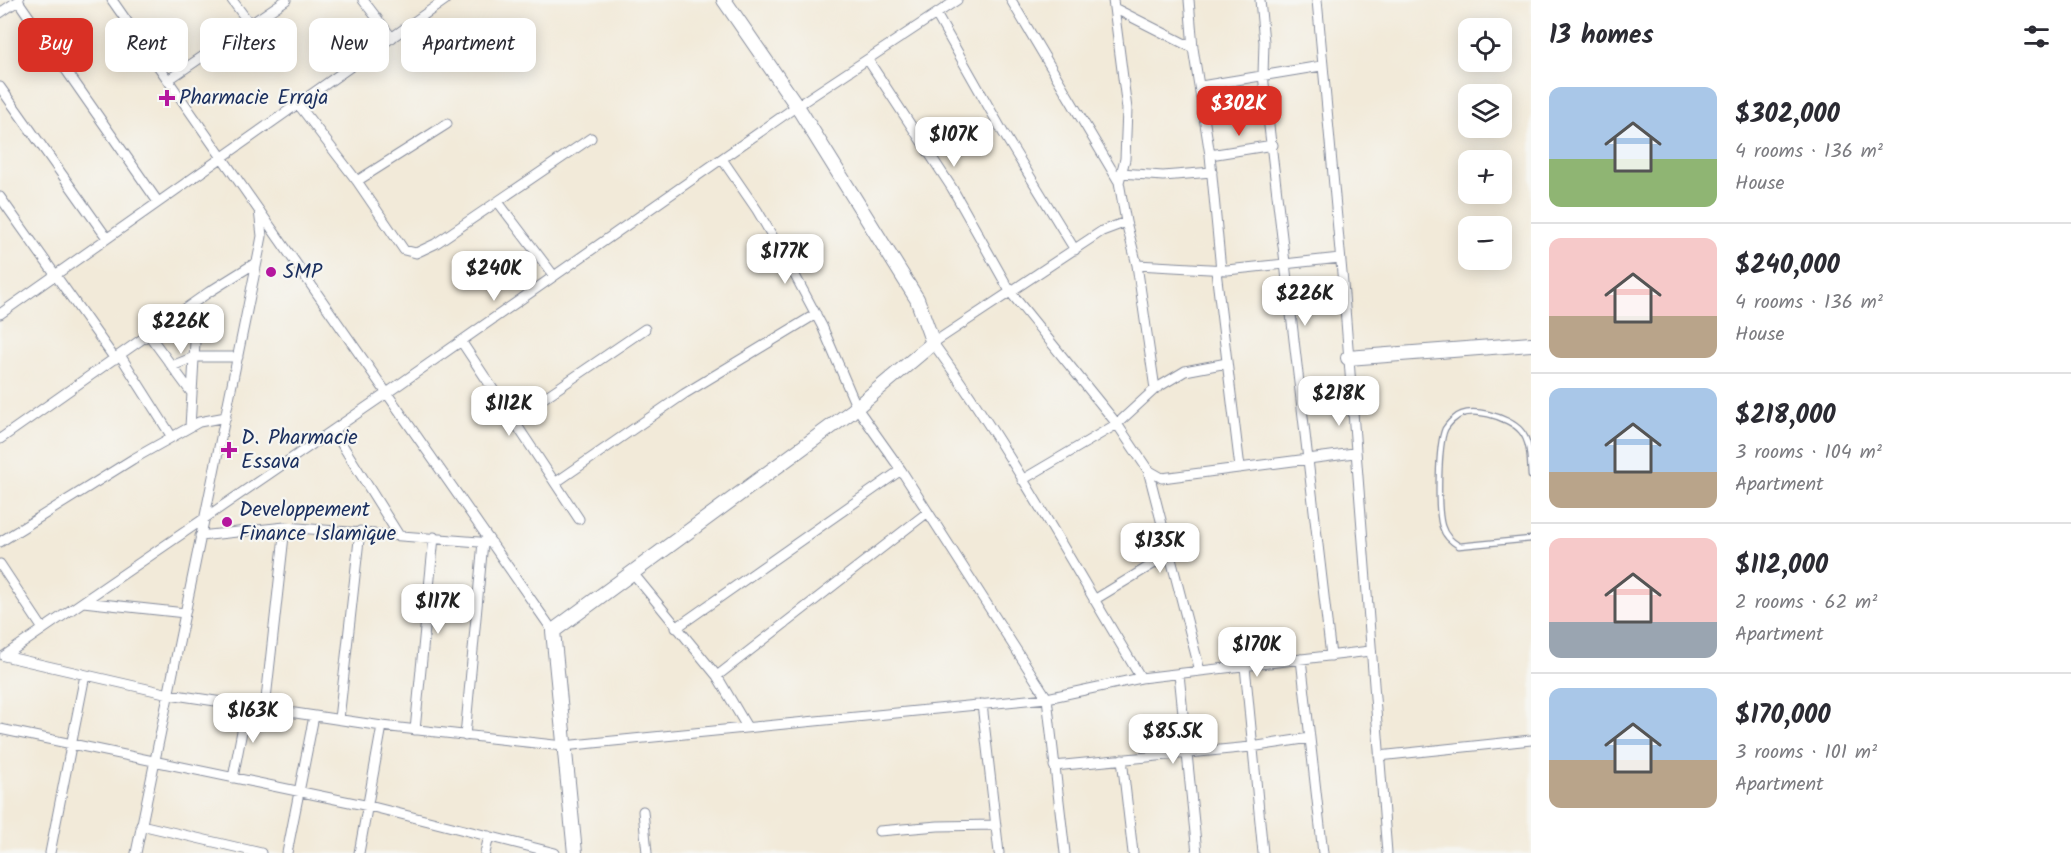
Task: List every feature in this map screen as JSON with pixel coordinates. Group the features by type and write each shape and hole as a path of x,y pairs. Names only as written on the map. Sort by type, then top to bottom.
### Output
{"street":[{"path":"1,9 19,0 158,202"},
{"path":"112,0 387,393 487,542 553,631 575,853"},
{"path":"231,0 245,18"},
{"path":"259,18 286,0"},
{"path":"363,0 392,38"},
{"path":"1,311 445,0"},
{"path":"723,0 796,106 917,299 933,343 967,389 1141,678"},
{"path":"2,656 387,393 796,106 957,0"},
{"path":"1011,0 1120,178"},
{"path":"1189,0 1193,48 1201,86 1212,172 1218,271 1240,468"},
{"path":"1260,0 1264,42 1263,75 1331,656"},
{"path":"1317,0 1321,66 1340,258 1387,853"},
{"path":"1115,5 1127,109 1125,159 1120,178 1126,222 1137,265 1155,388"},
{"path":"1115,5 1193,48"},
{"path":"936,14 1004,134 1075,250"},
{"path":"168,80 200,58"},
{"path":"868,60 952,188 1011,293 1118,424 1148,470 1168,555 1190,626 1200,671"},
{"path":"1201,86 1321,66"},
{"path":"0,87 107,238"},
{"path":"298,104 357,181 404,250 416,254 435,244 591,138"},
{"path":"357,181 447,124"},
{"path":"1210,155 1273,145"},
{"path":"722,159 757,210 816,314 856,408 901,470 1047,698 1065,853"},
{"path":"1120,178 1212,172"},
{"path":"0,197 118,357 172,437"},
{"path":"498,202 554,276"},
{"path":"135,853 262,236 258,207"},
{"path":"553,631 856,408 933,343 1102,231 1126,222"},
{"path":"1137,265 1218,271 1285,266 1340,258"},
{"path":"0,439 192,304 257,262"},
{"path":"190,427 194,357 192,304"},
{"path":"555,483 693,389 816,314"},
{"path":"513,419 645,329"},
{"path":"149,335 191,392"},
{"path":"461,341 579,519"},
{"path":"1348,358 1531,344"},
{"path":"171,366 194,357 238,357"},
{"path":"1022,480 1118,424 1155,388 1185,371 1227,363"},
{"path":"0,542 199,422 226,417"},
{"path":"333,430 398,534"},
{"path":"1148,470 1162,478 1354,453"},
{"path":"676,628 901,470"},
{"path":"717,676 858,569 928,512"},
{"path":"200,536 285,527 487,542"},
{"path":"265,708 285,527"},
{"path":"339,719 360,531"},
{"path":"415,730 434,537"},
{"path":"465,736 487,542"},
{"path":"1094,600 1168,555"},
{"path":"0,564 43,629"},
{"path":"632,572 717,676 747,727"},
{"path":"83,602 185,613"},
{"path":"2,656 169,694 382,726 563,746 1047,698 1141,678 1370,651"},
{"path":"1301,659 1323,853"},
{"path":"1245,666 1263,853"},
{"path":"1179,674 1197,853"},
{"path":"50,853 85,675"},
{"path":"982,704 999,853"},
{"path":"234,778 247,705"},
{"path":"286,853 314,716"},
{"path":"359,853 382,726"},
{"path":"0,729 369,806 552,853"},
{"path":"1054,766 1251,747 1310,738"},
{"path":"1379,756 1531,740"},
{"path":"1122,759 1133,853"},
{"path":"643,811 647,853"},
{"path":"141,825 260,853"},
{"path":"879,831 938,826 995,825"},
{"path":"485,853 489,836"}],"lane":[{"path":"1531,476 1529,452 1521,431 1504,421 1477,410 1456,416 1445,429 1439,469 1442,525 1449,541 1459,546 1531,539"}],"place":[{"name":"Pharmacie Erraja","path":"167,98"},
{"name":"SMP","path":"271,272"},
{"name":"D. Pharmacie Essava","path":"229,450"},
{"name":"Developpement Finance Islamique","path":"227,522"}]}
